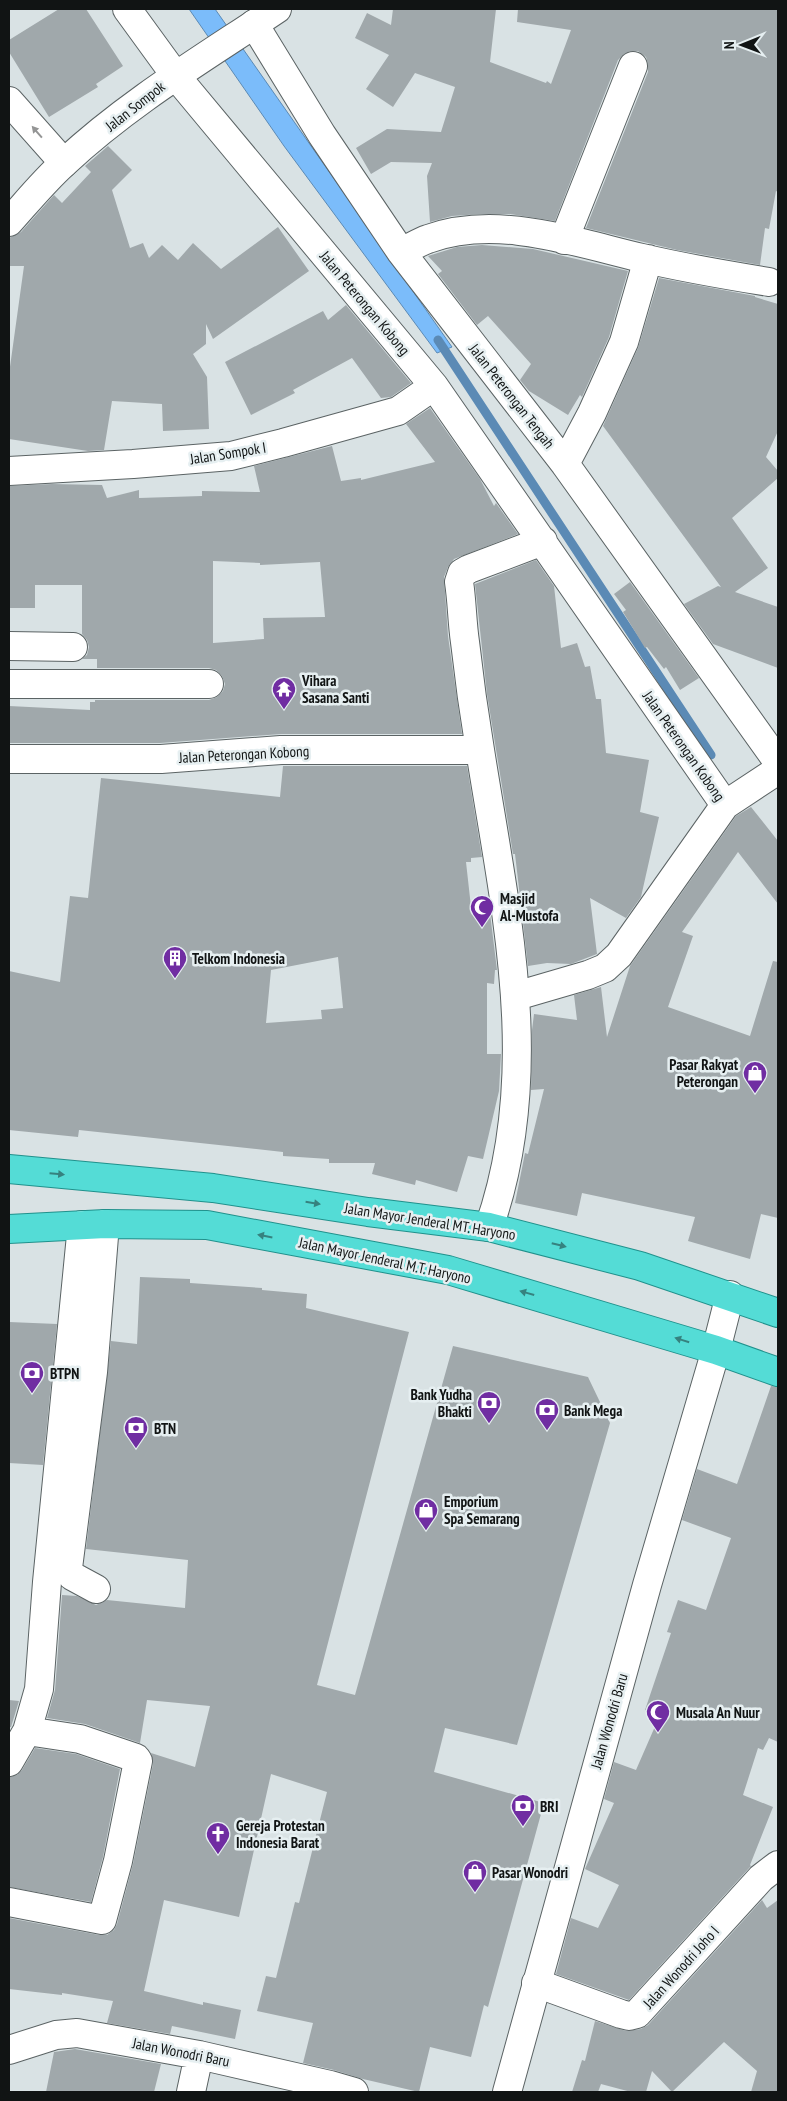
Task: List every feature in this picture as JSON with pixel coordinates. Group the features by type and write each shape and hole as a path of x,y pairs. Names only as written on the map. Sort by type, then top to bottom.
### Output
{"highway":[{"name":"Jalan Mayor Jenderal MT. Haryono","path":"9,1170 213,1188 368,1212 489,1227 640,1266 730,1295 778,1313"},
{"path":"9,1215 37,1227"},
{"name":"Jalan Mayor Jenderal M.T. Haryono","path":"9,1229 93,1224 207,1225 448,1270 716,1350 778,1372"}],"street":[{"name":"Jalan Peterongan Kobong","path":"127,9 180,71 434,386 725,805 619,956 605,968 588,975 516,996"},
{"name":"Jalan Sompok","path":"9,222 64,163 116,119 245,22 276,9"},
{"name":"Jalan Peterongan Tengah","path":"245,22 401,252 565,464 778,762"},
{"path":"564,240 633,66"},
{"path":"9,101 64,163"},
{"path":"401,252 428,239 469,230 516,229 697,271 769,282"},
{"path":"565,464 592,413 624,342 648,259"},
{"name":"Jalan Sompok I","path":"9,471 231,456 398,411 434,386"},
{"path":"489,1227 500,1196 515,1120 518,1045 516,996 496,845 465,642 460,577 462,573 469,569 543,541"},
{"path":"9,646 73,647"},
{"path":"9,684 210,684"},
{"name":"Jalan Peterongan Kobong","path":"9,759 162,759 281,750 480,750"},
{"path":"725,805 778,770"},
{"path":"93,1224 93,1372 68,1568 72,1576 96,1589"},
{"path":"9,1762 27,1731 39,1689 48,1573 93,1224"},
{"path":"716,1350 730,1295"},
{"name":"Jalan Wonodri Baru","path":"507,2092 647,1585 716,1350"},
{"path":"9,1902 102,1920 118,1861 138,1761 136,1758 80,1739 27,1731"},
{"name":"Jalan Wonodri Joho I","path":"536,1983 621,2014 629,2016 637,2014 761,1878 778,1865"},
{"name":"Jalan Wonodri Baru","path":"9,2050 56,2035 77,2032 199,2055 338,2090"},
{"path":"191,2092 199,2055"}],"water":[{"path":"189,9 215,9 452,347 437,353 284,146"}],"building":[{"path":"59,9 86,9 123,66 96,84 98,87 49,117 9,52 9,40"},
{"path":"393,9 496,9 490,62 551,84 571,30 517,22 518,9 778,9 778,192 776,191 769,229 765,228 760,265 677,250 586,228 648,72 646,57 638,51 630,51 618,60 555,221 510,214 481,214 452,216 430,222 427,176 432,163 391,162 371,174 356,148 387,129 441,132 455,87 415,73 393,107 366,89 389,55 355,38 367,13 391,25"},
{"path":"108,146 132,170 112,190 130,248 143,243 149,258 162,245 178,260 193,243 221,269 278,227 309,271 213,339 206,324 206,344 193,354 207,377 209,429 163,431 162,404 112,401 104,450 88,451 9,439 9,374 24,266 9,266 9,238 21,232 54,195 62,203 91,172 85,166"},
{"path":"482,245 533,249 628,271 609,337 582,397 580,395 568,415 529,391 520,380 531,364 488,316 477,325 438,274 442,271 428,256 457,247"},
{"path":"659,278 755,296 778,304 778,431 766,457 778,471 778,478 732,518 768,568 735,592 778,607 778,668 713,644 684,604 718,586 721,587 603,426 638,348"},
{"path":"346,305 411,383 391,397 381,398 352,358 293,390 295,393 251,415 225,362 323,311 328,320"},
{"path":"430,408 480,479 494,506 496,503 518,534 454,559 444,577 448,636 462,734 281,734 160,743 9,743 9,706 90,710 90,702 95,702 95,700 209,700 217,697 223,691 225,684 222,676 216,670 209,668 97,668 97,659 82,659 87,655 89,647 87,640 82,634 82,585 35,585 35,608 10,608 9,486 52,484 102,485 107,498 139,490 139,498 202,496 202,491 260,492 254,466 332,446 341,481 361,478 361,480 435,462 406,424","holes":["213,561 260,563 260,565 320,562 325,617 263,618 264,639 213,643"]},
{"path":"536,560 554,586 561,648 577,643 585,667 590,666 596,699 601,699 606,753 649,760 640,812 659,817 641,897 626,918 590,898 597,954 571,964 547,963 528,966 515,854 513,854 487,694 475,584"},
{"path":"630,582 699,678 680,690 666,667 664,669 647,647 645,648 623,612 626,610 614,594"},
{"path":"283,766 467,766 482,857 471,858 471,862 466,862 471,907 489,905 497,970 495,970 494,984 487,983 487,1054 501,1054 499,1091 483,1159 468,1156 457,1192 416,1180 415,1185 372,1174 375,1163 329,1163 329,1159 283,1156 283,1152 79,1130 78,1137 9,1130 9,971 60,982 70,896 88,898 101,778 280,797","holes":["338,957 343,1008 321,1010 322,1019 266,1023 271,970"]},
{"path":"751,807 778,841 778,904 738,852 682,932 693,936 668,1007 750,1036 773,961 778,962 778,1218 761,1214 750,1259 688,1241 695,1217 582,1193 577,1216 515,1203 525,1153 528,1154 544,1089 531,1090 534,1014 577,1020 574,995 601,987 607,1037 630,966 736,816"},
{"path":"140,1277 190,1279 190,1283 262,1288 262,1290 307,1294 306,1308 409,1332 317,1685 355,1695 453,1346 588,1377 610,1423 517,1745 445,1728 434,1772 544,1803 488,2007 484,2005 471,2057 430,2047 419,2092 303,2063 313,2023 257,2011 266,1976 276,1978 295,1902 299,1903 327,1792 271,1774 239,1917 164,1900 144,1991 203,2005 203,2002 241,2010 235,2039 172,2026 170,2034 107,2023 113,2001 62,1993 62,1995 9,1989 9,1918 99,1935 107,1935 114,1930 133,1864 153,1764 151,1753 195,1767 210,1706 147,1700 140,1743 85,1724 47,1718 55,1690 62,1595 77,1596 96,1605 107,1600 185,1608 188,1560 86,1549 111,1341 137,1344"},
{"name":"BTPN","path":"9,1322 57,1324 43,1465 9,1463"},
{"path":"771,1386 778,1387 778,1742 769,1738 763,1750 758,1748 743,1795 773,1807 751,1866 629,2000 556,1974 571,1918 598,1928 619,1885 585,1869 614,1803 604,1799 614,1762 636,1770 660,1715 645,1710 671,1633 667,1632 678,1600 706,1610 731,1538 682,1520 697,1469 737,1484"},
{"path":"9,1700 19,1701 11,1727 9,1727"},
{"path":"35,1748 76,1754 120,1769 103,1857 91,1902 9,1887 10,1777 17,1775 22,1770"},
{"path":"762,1900 767,1908 778,1900 778,2092 751,2092 757,2071 724,2042 672,2092 652,2071 646,2092 631,2092 601,2084 598,2092 572,2092 582,2060 585,2061 595,2021 626,2031 641,2029 648,2025"},
{"path":"75,2049 161,2064 154,2092 46,2092 54,2052"}],"waterway":[{"path":"438,340 711,755"}],"place":[{"name":"Vihara Sasana Santi","path":"284,710"},
{"name":"Masjid Al-Mustofa","path":"482,928"},
{"name":"Telkom Indonesia","path":"175,979"},
{"name":"Pasar Rakyat Peterongan","path":"755,1094"},
{"name":"BTPN","path":"32,1394"},
{"name":"Bank Yudha Bhakti","path":"489,1424"},
{"name":"Bank Mega","path":"547,1431"},
{"name":"BTN","path":"136,1449"},
{"name":"Emporium Spa Semarang","path":"426,1531"},
{"name":"Musala An Nuur","path":"658,1733"},
{"name":"BRI","path":"523,1827"},
{"name":"Gereja Protestan Indonesia Barat","path":"218,1855"},
{"name":"Pasar Wonodri","path":"475,1893"}]}
